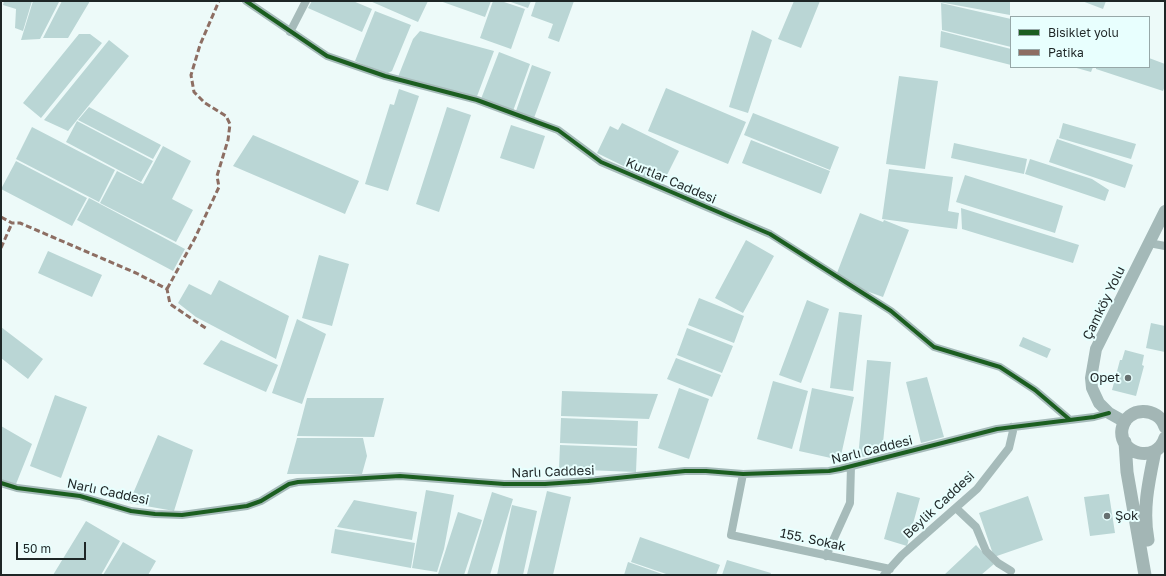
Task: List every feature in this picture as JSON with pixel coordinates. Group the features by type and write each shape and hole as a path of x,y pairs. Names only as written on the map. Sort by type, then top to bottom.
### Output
{"main road":[{"name":"Çamköy Yolu","path":"1125,422 1109,413 1099,403 1092,388 1091,378 1096,349 1165,211"},
{"path":"1161,445 1148,454 1135,452 1125,442 1122,436 1122,429 1129,416 1141,411 1160,413 1160,417 1165,427"},
{"path":"1125,442 1127,472 1146,575"},
{"path":"1154,575 1145,526 1147,489 1161,445"}],"street":[{"name":"Kurtlar Caddesi","path":"246,1 290,32 328,56 385,76 477,100 558,130 601,162 770,234 891,311 934,347 1000,367 1035,390 1069,419"},
{"path":"290,32 306,1"},
{"path":"1149,243 1165,246"},
{"name":"Narlı Caddesi","path":"1,483 17,488 80,496 131,511 182,515 247,506 271,496 289,484 298,482 400,476 504,484 545,484 685,471 742,474 829,471 978,433 1069,419 1094,417 1109,413"},
{"name":"Beylik Caddesi","path":"887,572 902,555 977,489 1009,448 1013,431 1011,427"},
{"path":"826,556 850,503 852,466"},
{"name":"155. Sokak","path":"742,474 731,535 826,556 887,572"},
{"path":"956,508 976,527 986,551 998,563 1011,571"}],"building":[{"path":"4,1 32,1 23,31 15,28 16,9 3,5"},
{"path":"33,1 59,2 40,39 21,40"},
{"path":"62,1 90,1 68,38 43,38"},
{"path":"312,1 353,1 372,9 362,32 308,8"},
{"path":"370,1 428,1 418,22"},
{"path":"440,1 491,1 485,17"},
{"path":"493,1 501,1 525,9 511,49 480,38"},
{"path":"508,1 531,1 528,8"},
{"path":"536,1 574,1 559,42 548,38 553,24 531,16"},
{"path":"794,1 820,1 801,48 778,39"},
{"path":"1010,1 1010,15 939,2"},
{"path":"1082,1 1106,1 1103,9"},
{"path":"941,3 1010,19 1010,47 942,30"},
{"path":"375,11 411,25 392,71 386,74 355,61"},
{"path":"752,30 772,40 748,113 729,107"},
{"path":"420,31 494,51 476,99 398,77 413,39"},
{"path":"941,31 1010,49 1010,65 940,47"},
{"path":"79,34 90,34 102,43 41,118 23,103"},
{"path":"109,40 129,56 68,131 44,120"},
{"path":"499,52 530,64 513,111 481,99"},
{"path":"1150,58 1165,64 1165,86 1163,91 1096,69 1150,68"},
{"path":"532,65 551,72 534,118 516,111"},
{"path":"1077,68 1093,68 1091,72"},
{"path":"899,76 938,81 925,169 886,164"},
{"path":"666,88 746,122 728,164 648,131"},
{"path":"399,89 419,96 388,191 365,184 390,104 394,105"},
{"path":"89,107 161,145 153,159 78,120"},
{"path":"447,107 471,115 439,212 416,204"},
{"path":"753,113 839,147 830,170 744,135"},
{"path":"77,121 153,161 141,182 66,142"},
{"path":"622,123 679,151 662,185 597,153 610,126 618,130"},
{"path":"1063,123 1136,144 1131,159 1059,138"},
{"path":"511,125 545,136 534,169 500,158"},
{"path":"32,127 115,170 99,202 16,159"},
{"path":"253,135 359,181 345,214 233,166"},
{"path":"1057,139 1133,165 1125,188 1049,162"},
{"path":"751,140 830,171 821,194 742,163"},
{"path":"954,143 1027,159 1024,174 951,158"},
{"path":"163,146 191,161 172,199 193,210 176,242 100,203 117,171 143,184"},
{"path":"1030,159 1092,179 1109,190 1105,201 1025,174"},
{"path":"16,161 87,198 72,226 1,189"},
{"path":"889,169 953,177 948,211 959,213 957,229 882,219"},
{"path":"965,175 1063,206 1055,233 956,202"},
{"path":"89,198 185,249 173,271 77,220"},
{"path":"961,208 1079,245 1073,263 962,229"},
{"path":"860,213 883,222 884,220 909,230 883,297 858,288 837,273"},
{"path":"746,240 774,256 743,313 715,298"},
{"path":"48,251 102,275 92,297 38,273"},
{"path":"319,255 349,264 332,326 302,318"},
{"path":"219,280 289,316 276,359 196,317 178,303 189,284 211,295"},
{"path":"699,298 744,316 734,343 688,325"},
{"path":"807,300 829,309 801,383 779,375"},
{"path":"839,312 862,315 853,391 830,388"},
{"path":"297,319 326,334 302,404 272,393"},
{"path":"1151,323 1165,326 1165,352 1146,348"},
{"path":"1,327 43,359 28,379 1,358"},
{"path":"687,328 733,346 722,373 677,355"},
{"path":"1023,337 1051,349 1047,358 1019,346"},
{"path":"221,340 278,365 266,392 203,364"},
{"path":"1125,350 1144,355 1142,365 1144,366 1136,396 1112,390 1120,360 1122,360"},
{"path":"676,358 721,375 712,397 667,379"},
{"path":"867,360 891,362 882,453 858,458"},
{"path":"927,377 944,437 921,443 906,382"},
{"path":"773,381 808,391 792,449 757,439"},
{"path":"679,388 709,399 689,459 658,448"},
{"path":"812,388 854,397 840,460 799,451"},
{"path":"562,391 658,394 649,419 561,416"},
{"path":"55,395 87,407 61,478 30,466"},
{"path":"307,398 384,398 374,437 297,436"},
{"path":"561,418 638,421 637,446 560,443"},
{"path":"1,426 32,444 16,484 1,480"},
{"path":"158,435 193,450 174,511 129,503"},
{"path":"297,438 363,438 367,456 362,474 287,474"},
{"path":"560,445 637,448 636,472 559,469"},
{"path":"426,490 454,495 444,549 437,572 412,568"},
{"path":"547,491 571,497 553,575 527,574"},
{"path":"492,492 513,499 490,575 467,575"},
{"path":"897,492 920,498 907,546 884,539"},
{"path":"1109,494 1115,533 1090,536 1084,497"},
{"path":"1028,496 1043,540 994,557 979,513"},
{"path":"354,500 417,512 412,540 337,527"},
{"path":"512,505 537,511 523,575 497,575"},
{"path":"458,512 482,520 464,575 438,574"},
{"path":"86,521 120,541 101,575 53,575"},
{"path":"335,529 415,543 411,568 331,553"},
{"path":"640,537 720,565 716,575 669,575 631,562"},
{"path":"123,542 156,561 148,575 103,575"},
{"path":"976,545 994,564 981,575 944,575"},
{"path":"727,560 771,573 770,575 722,575"},
{"path":"628,562 665,575 624,575"}],"marked path":[{"path":"167,289 195,238 219,187 217,176 228,140 230,124 226,116 205,103 194,92 191,75 200,45 219,1"},
{"path":"1,217 12,223 20,223 136,273 167,289 170,304 207,329"},
{"path":"1,248 12,223"}],"cycle path":[{"path":"246,1 327,56 385,76 477,100 558,130 601,162 770,234 891,311 934,347 1000,367 1035,390 1069,419"},
{"path":"1,483 17,488 80,496 131,511 182,515 247,506 261,501 289,484 298,482 400,476 504,484 545,484 685,471 743,474 829,471 997,429 1094,417 1109,413"}],"place":[{"name":"Opet","path":"1128,378"},
{"name":"Şok","path":"1107,516"}]}
